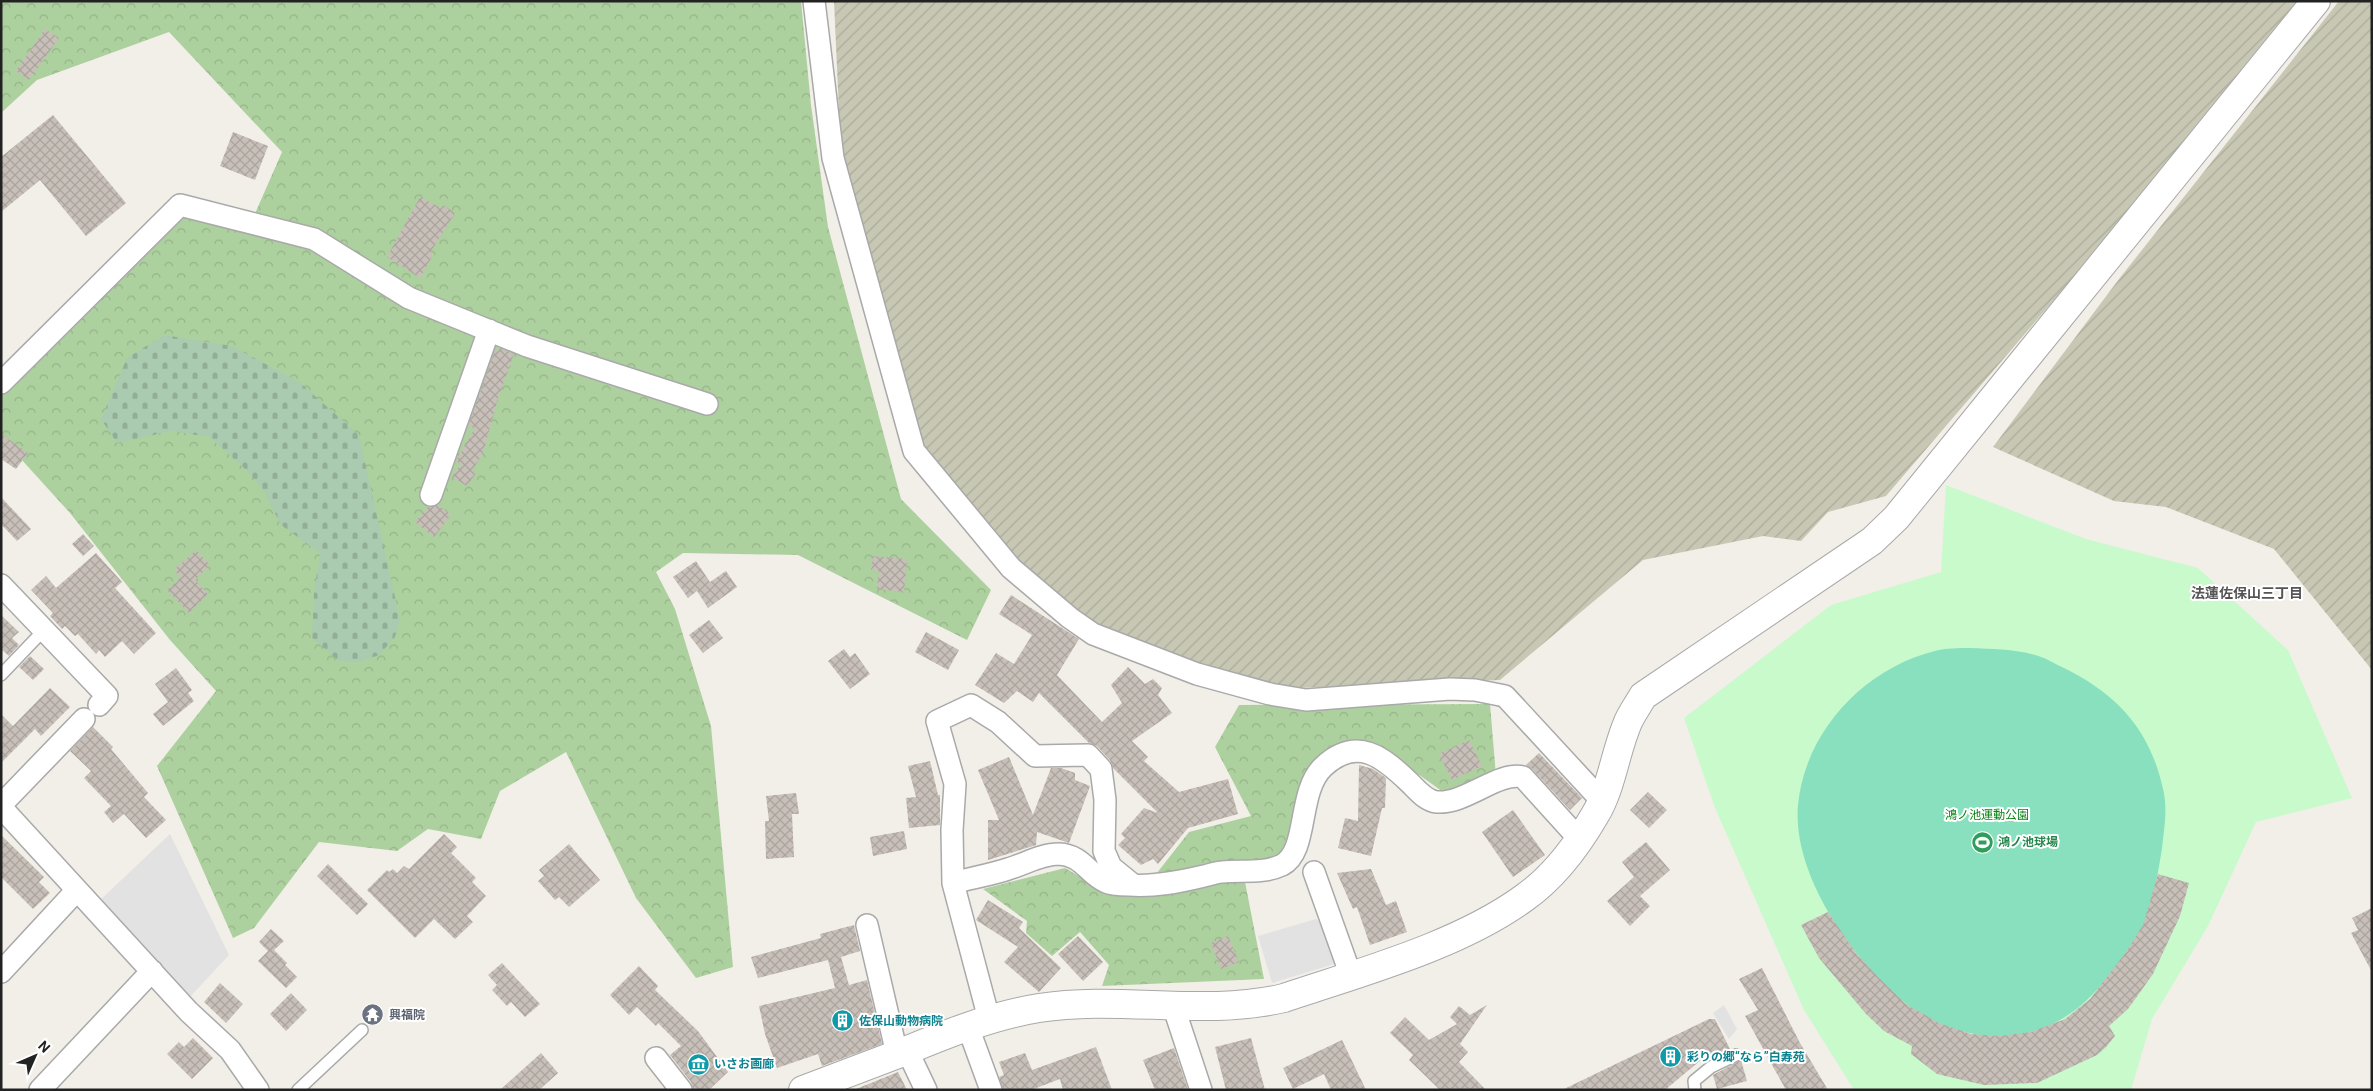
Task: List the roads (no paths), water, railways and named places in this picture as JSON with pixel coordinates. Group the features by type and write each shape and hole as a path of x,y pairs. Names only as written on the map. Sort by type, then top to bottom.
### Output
{"street":[{"path":"814,1 833,158 914,450 1011,568 1070,618 1094,634 1197,674 1270,694 1306,700 1450,689 1475,690 1505,696 1602,801"},
{"path":"803,1090 979,1023 1039,1008 1108,1003 1225,1007 1261,1004 1351,976 1441,943 1504,912 1542,884 1580,840 1602,801 1627,723 1643,696 1872,541 1896,518 2316,1"},
{"path":"1,383 180,206 314,239 409,298 527,346 707,404"},
{"path":"431,495 489,330"},
{"path":"1,585 107,696 1,806 189,1012 230,1050 258,1090"},
{"path":"991,1090 953,883 952,830 955,784 937,721 971,706 998,722 1035,756 1088,755 1101,769 1106,800 1104,851 1111,867 1134,886"},
{"path":"953,883 1009,869 1042,856 1059,854 1073,856 1082,861 1106,882 1143,887 1220,872 1263,870 1281,865 1293,854 1297,844 1308,791 1319,770 1338,755 1360,750 1370,752 1381,759 1426,798 1436,802 1447,802 1467,796 1509,778 1523,777 1580,840"},
{"path":"1314,872 1351,976"},
{"path":"1,972 77,890"},
{"path":"867,924 902,1052 926,1090"},
{"path":"40,1090 152,971"},
{"path":"1173,1004 1202,1090"},
{"path":"656,1058 681,1090"}],"lane":[{"path":"1,675 44,630"},
{"path":"298,1090 362,1030"},
{"path":"1695,1090 1694,1081 1711,1067 1736,1055"}],"place":[{"name":"鴻ノ池球場","path":"1982,842"},
{"name":"興福院","path":"373,1015"},
{"name":"佐保山動物病院","path":"843,1021"},
{"name":"彩りの郷“なら”白寿苑","path":"1671,1057"},
{"name":"いさお画廊","path":"698,1064"}],"district":[{"name":"法蓮佐保山三丁目","path":"2247,593"}],"park label":[{"name":"鴻ノ池運動公園","path":"1987,815"}]}
